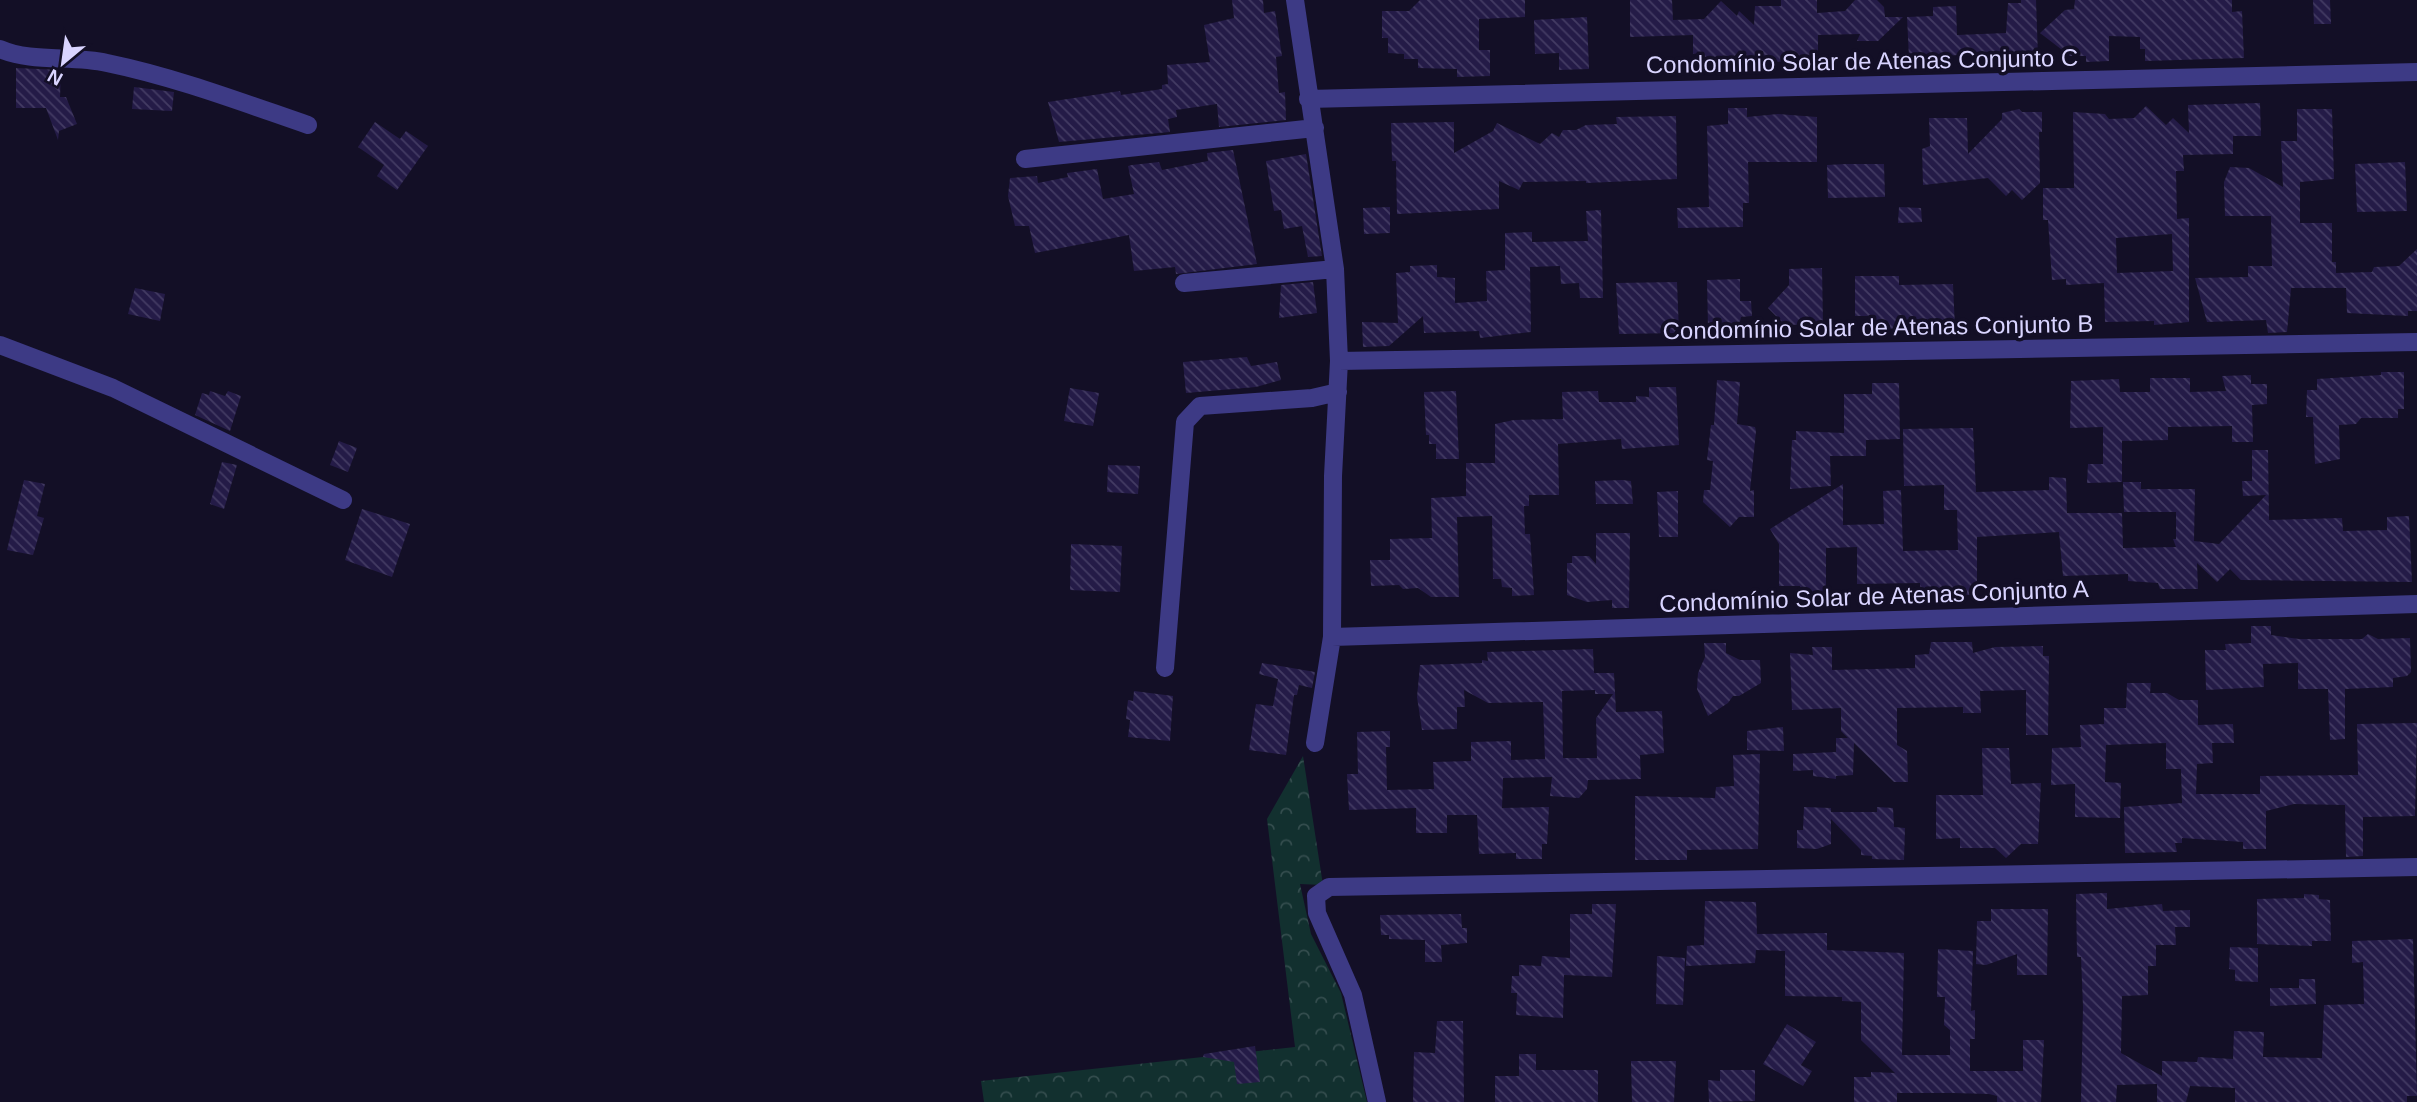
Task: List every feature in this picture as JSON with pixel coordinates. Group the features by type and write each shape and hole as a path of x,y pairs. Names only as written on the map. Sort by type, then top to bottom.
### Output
{"street":[{"path":"1295,0 1335,269 1339,360 1332,637 1315,743"},
{"path":"0,49 30,56 76,57 172,79 308,125"},
{"name":"Condomínio Solar de Atenas Conjunto C","path":"1308,99 2417,72"},
{"path":"1025,159 1315,128"},
{"path":"1184,283 1335,269"},
{"name":"Condomínio Solar de Atenas Conjunto B","path":"1339,360 2417,342"},
{"path":"0,345 113,388 343,500"},
{"path":"1165,668 1185,422 1200,407 1312,398 1338,393"},
{"name":"Condomínio Solar de Atenas Conjunto A","path":"1332,637 2417,604"},
{"path":"1377,1102 1353,995 1317,913 1316,896 1329,887 2417,867"}],"green space":[{"path":"1303,756 1323,885 1300,884 1311,934 1341,993 1367,1102 984,1102 981,1081 1295,1047 1267,819"}],"building":[{"path":"1232,0 1263,0 1264,13 1275,11 1282,56 1276,57 1279,93 1285,92 1286,120 1219,127 1217,104 1176,110 1177,117 1168,119 1170,132 1059,142 1048,102 1120,91 1121,95 1162,89 1162,85 1168,84 1167,65 1210,62 1204,25 1234,18"},
{"path":"1420,0 1525,0 1525,17 1479,19 1479,50 1490,50 1490,76 1457,77 1457,69 1418,68 1418,59 1404,59 1404,54 1388,53 1388,38 1382,38 1382,11 1409,11"},
{"path":"1630,0 1672,0 1673,20 1704,19 1721,1 1737,16 1739,11 1754,25 1755,6 1781,6 1781,0 1817,0 1817,13 1845,11 1855,0 1877,0 1884,7 1885,17 1903,17 1878,41 1857,41 1860,34 1818,35 1818,67 1800,67 1799,61 1711,64 1700,53 1693,54 1693,35 1630,37"},
{"path":"2021,0 2036,0 2038,57 2008,58 2008,52 1909,58 1907,17 1933,16 1933,7 1956,6 1957,35 2006,33 2008,3 2021,3"},
{"path":"2075,0 2232,0 2232,12 2242,11 2244,58 2145,61 2145,49 2140,49 2140,37 2109,36 2109,61 2086,62 2086,56 2070,56 2040,33 2065,10 2074,9"},
{"path":"2313,0 2330,0 2331,24 2314,24"},
{"path":"1587,17 1589,69 1559,70 1559,53 1535,54 1534,20"},
{"path":"16,68 61,70 60,97 66,97 77,124 59,131 58,140 46,108 16,108"},
{"path":"134,87 174,92 172,111 132,109"},
{"path":"2260,103 2261,136 2233,136 2233,154 2183,155 2184,171 2176,171 2177,219 2189,218 2189,322 2154,325 2154,321 2105,322 2104,283 2066,285 2066,279 2052,280 2048,220 2043,220 2043,188 2074,188 2073,112 2105,114 2109,119 2134,118 2146,106 2166,125 2173,118 2189,133 2188,105","holes":["2172,234 2173,271 2117,273 2116,238"]},
{"path":"1728,108 1747,108 1747,117 1778,114 1817,117 1817,162 1748,162 1749,203 1743,203 1743,227 1678,228 1677,208 1709,207 1707,126 1728,124"},
{"path":"2019,109 2022,112 2042,112 2042,132 2039,132 2040,183 2022,200 2012,190 2006,196 1988,178 1923,185 1922,149 1930,146 1929,118 1967,118 1968,154 2002,119 2002,113"},
{"path":"2297,109 2332,109 2334,179 2300,182 2300,223 2332,223 2332,262 2336,262 2336,273 2372,272 2374,267 2399,266 2417,249 2417,311 2408,311 2408,316 2347,313 2346,288 2291,288 2287,332 2268,333 2266,320 2207,322 2195,278 2248,277 2248,266 2272,266 2271,216 2225,216 2224,182 2230,167 2249,168 2283,187 2281,141 2297,141"},
{"path":"1676,116 1677,179 1586,183 1523,182 1519,190 1499,181 1499,209 1397,214 1396,161 1392,161 1391,123 1454,122 1454,153 1493,131 1497,123 1540,144 1552,133 1559,137 1563,130 1576,130 1586,125 1617,124 1616,117"},
{"path":"375,122 400,139 406,131 428,146 397,190 377,176 384,165 358,147"},
{"path":"1233,150 1257,264 1176,274 1175,267 1134,271 1129,235 1035,253 1029,226 1015,226 1008,196 1010,178 1037,176 1038,183 1068,177 1067,173 1097,169 1103,199 1134,194 1128,166 1159,162 1162,170 1208,161 1207,153"},
{"path":"1306,154 1322,256 1308,257 1302,226 1284,229 1281,210 1274,211 1266,161"},
{"path":"2405,162 2407,211 2357,212 2355,164"},
{"path":"1884,164 1885,197 1828,198 1827,165"},
{"path":"1390,207 1390,233 1364,234 1363,208"},
{"path":"1899,207 1921,208 1922,222 1898,223"},
{"path":"1601,210 1603,298 1580,298 1579,283 1561,284 1560,266 1530,267 1531,332 1480,338 1479,331 1424,333 1423,316 1389,346 1363,347 1362,322 1398,323 1396,273 1410,272 1410,266 1437,265 1437,277 1455,278 1455,303 1487,301 1486,271 1505,270 1505,233 1532,232 1532,242 1588,241 1586,211"},
{"path":"1822,268 1823,324 1785,325 1768,308 1789,285 1789,269"},
{"path":"1855,276 1899,276 1899,285 1953,284 1955,328 1872,329 1872,316 1855,316"},
{"path":"1740,279 1740,301 1751,301 1752,316 1741,317 1738,331 1708,328 1707,280"},
{"path":"1313,282 1317,313 1279,318 1281,285"},
{"path":"1677,282 1679,333 1619,334 1616,283"},
{"path":"135,288 165,294 160,321 128,314"},
{"path":"1247,357 1251,366 1277,362 1281,380 1256,387 1186,393 1183,362"},
{"path":"2381,372 2404,372 2404,409 2398,409 2398,418 2361,418 2356,424 2339,425 2340,459 2315,464 2313,417 2306,417 2307,390 2317,390 2317,379 2381,375"},
{"path":"2251,375 2251,384 2267,384 2267,404 2252,405 2253,442 2232,442 2232,426 2168,427 2168,440 2122,441 2122,482 2087,483 2088,464 2103,464 2103,427 2070,428 2071,381 2119,379 2120,392 2150,392 2150,378 2190,378 2190,392 2226,391 2222,376"},
{"path":"1717,380 1740,382 1737,424 1755,427 1756,431 1750,491 1754,490 1754,517 1739,517 1730,527 1703,502 1704,490 1710,490 1713,461 1707,460 1711,425 1714,425"},
{"path":"1872,383 1899,383 1900,439 1866,440 1866,456 1830,456 1831,486 1790,489 1792,440 1796,440 1796,431 1844,433 1844,394 1872,394"},
{"path":"1649,387 1676,387 1679,445 1622,449 1621,439 1558,444 1559,495 1529,495 1529,506 1524,506 1525,534 1530,534 1534,595 1512,596 1512,588 1502,587 1501,579 1493,579 1492,516 1457,517 1459,597 1431,597 1418,588 1403,589 1399,585 1371,586 1370,560 1390,560 1390,539 1432,538 1431,498 1466,496 1466,463 1495,463 1495,424 1514,420 1563,419 1562,392 1598,391 1599,402 1636,402 1636,396 1649,397"},
{"path":"1070,388 1099,393 1093,426 1064,421"},
{"path":"210,391 225,396 228,391 241,396 230,431 195,415 202,393 209,395"},
{"path":"1456,391 1459,459 1436,459 1436,444 1429,444 1429,435 1426,435 1424,392"},
{"path":"1973,428 1976,492 2049,490 2049,477 2066,478 2067,513 2122,513 2123,548 2176,547 2173,539 2176,539 2176,512 2124,512 2123,482 2141,482 2141,489 2195,489 2194,541 2219,544 2266,495 2243,496 2242,481 2252,481 2252,450 2268,450 2269,520 2342,518 2343,531 2387,530 2387,517 2409,516 2412,582 2241,580 2230,569 2217,582 2197,563 2198,589 2160,589 2158,583 2128,581 2128,574 2063,576 2059,532 1977,537 1977,595 1950,595 1950,592 1939,590 1920,590 1920,583 1857,584 1857,547 1826,548 1826,599 1805,599 1805,589 1800,589 1800,586 1779,586 1779,544 1770,529 1843,484 1843,525 1884,524 1883,491 1901,490 1903,551 1958,550 1957,510 1944,510 1944,485 1904,486 1903,429"},
{"path":"339,441 357,448 348,472 330,465"},
{"path":"222,462 237,465 224,509 210,504"},
{"path":"1108,465 1140,466 1138,494 1107,492"},
{"path":"24,480 45,484 37,516 44,518 33,555 7,550"},
{"path":"1595,481 1631,481 1633,504 1596,504"},
{"path":"1678,491 1678,537 1659,537 1657,492"},
{"path":"362,509 410,524 392,577 345,560"},
{"path":"1596,533 1630,533 1629,608 1612,608 1612,600 1587,602 1567,595 1567,563 1572,563 1572,556 1589,556 1596,564"},
{"path":"1071,544 1122,546 1120,592 1070,590"},
{"path":"2251,626 2271,626 2271,635 2299,639 2362,639 2368,634 2378,639 2410,638 2411,672 2407,676 2393,678 2393,687 2345,689 2345,739 2330,740 2328,689 2298,689 2298,663 2263,664 2264,687 2206,690 2205,650 2226,650 2225,644 2251,643"},
{"path":"1931,642 1972,642 1973,653 1995,647 2043,646 2043,656 2049,656 2048,735 2026,735 2026,690 1980,691 1981,713 1963,713 1963,707 1897,708 1897,745 1907,751 1908,782 1894,782 1854,743 1853,775 1836,776 1836,779 1813,776 1813,770 1793,771 1793,754 1836,752 1836,738 1848,738 1841,731 1841,708 1792,710 1790,653 1813,655 1812,647 1832,647 1832,670 1915,668 1915,655 1929,654"},
{"path":"1704,643 1726,643 1726,653 1740,660 1760,660 1761,683 1739,696 1733,696 1728,703 1708,716 1697,689 1698,673 1705,657"},
{"path":"1593,649 1594,673 1614,673 1616,712 1662,711 1664,753 1640,755 1641,779 1588,780 1587,789 1579,798 1550,796 1552,777 1503,778 1502,808 1549,807 1547,844 1542,844 1542,859 1516,859 1516,853 1479,854 1477,815 1447,815 1447,833 1416,833 1416,808 1349,810 1347,774 1358,774 1357,732 1390,731 1390,747 1386,747 1387,790 1434,789 1433,762 1471,761 1471,742 1511,741 1511,760 1545,759 1543,702 1488,703 1464,690 1465,707 1457,707 1457,729 1422,730 1417,697 1420,665 1482,663 1482,660 1488,661 1487,652","holes":["1595,690 1595,694 1613,694 1596,718 1597,758 1563,758 1562,691"]},
{"path":"1262,663 1315,672 1312,688 1299,685 1297,695 1294,695 1286,755 1249,750 1256,704 1273,706 1278,679 1259,674"},
{"path":"2127,683 2151,683 2150,693 2167,693 2179,700 2198,700 2198,725 2233,724 2234,743 2212,743 2213,763 2197,764 2196,794 2260,794 2260,776 2358,775 2357,724 2417,723 2415,816 2363,817 2363,856 2346,857 2345,805 2294,804 2266,811 2266,849 2243,849 2243,842 2182,838 2182,843 2175,843 2177,852 2125,853 2124,807 2182,803 2181,769 2166,769 2166,743 2106,745 2105,782 2121,783 2120,818 2075,817 2075,784 2051,785 2052,748 2081,747 2080,725 2104,724 2104,708 2126,708"},
{"path":"1134,691 1173,696 1170,741 1128,737 1128,700 1133,701"},
{"path":"1783,727 1784,751 1747,750 1747,731"},
{"path":"1982,748 2009,748 2011,784 2041,783 2038,844 2021,844 2006,858 1995,848 1960,848 1960,838 1936,839 1936,795 1983,795"},
{"path":"1760,754 1758,849 1687,850 1687,860 1635,860 1635,796 1715,798 1716,787 1734,786 1733,755"},
{"path":"1804,807 1831,808 1831,812 1877,812 1877,807 1893,808 1894,827 1905,828 1904,860 1872,859 1872,856 1861,855 1861,850 1831,819 1831,844 1817,849 1797,848 1797,830 1803,830"},
{"path":"2107,893 2107,909 2162,904 2163,911 2190,910 2190,927 2175,927 2176,945 2156,945 2156,966 2148,966 2148,995 2122,996 2121,1053 2162,1076 2162,1061 2197,1062 2198,1057 2233,1059 2234,1031 2264,1032 2263,1057 2322,1058 2324,1005 2364,1004 2363,962 2352,963 2352,941 2413,939 2417,1096 2407,1096 2407,1102 2235,1102 2235,1088 2190,1086 2186,1102 2157,1102 2157,1084 2117,1085 2116,1102 2081,1102 2083,1007 2081,957 2077,957 2076,894"},
{"path":"2304,894 2319,895 2319,899 2330,900 2331,941 2312,941 2312,946 2257,944 2257,899 2304,898"},
{"path":"1705,901 1756,902 1757,934 1827,933 1827,950 1904,953 1902,1055 1950,1055 1950,1030 1944,1025 1945,997 1937,997 1938,949 1973,951 1971,1011 1975,1010 1975,1039 1970,1039 1970,1071 2023,1071 2023,1040 2044,1040 2041,1102 1997,1102 1997,1096 1989,1094 1897,1093 1897,1102 1854,1102 1854,1077 1871,1077 1871,1072 1895,1073 1861,1040 1861,1002 1842,1001 1842,997 1785,996 1785,951 1756,950 1755,963 1686,966 1687,946 1704,945"},
{"path":"1592,904 1616,904 1612,977 1564,975 1563,1018 1516,1015 1517,993 1511,993 1512,976 1519,976 1519,965 1541,966 1542,956 1570,958 1570,914 1592,914"},
{"path":"1991,909 2048,909 2047,975 2017,975 2017,954 1986,965 1976,964 1977,921 1991,921"},
{"path":"1461,914 1462,928 1467,928 1467,943 1441,945 1442,962 1425,962 1425,940 1389,939 1389,935 1381,935 1380,915"},
{"path":"2230,947 2258,948 2258,982 2235,981 2235,970 2229,969"},
{"path":"1657,956 1685,958 1683,1005 1656,1004"},
{"path":"2299,979 2315,979 2316,1004 2270,1006 2270,988 2299,988"},
{"path":"1437,1021 1463,1021 1464,1102 1413,1102 1414,1052 1435,1053"},
{"path":"1787,1024 1816,1042 1801,1065 1812,1071 1803,1086 1763,1064"},
{"path":"1255,1046 1260,1082 1237,1084 1234,1062 1203,1057 1204,1054"},
{"path":"1519,1054 1536,1054 1536,1070 1598,1070 1598,1102 1495,1102 1495,1076 1519,1076"},
{"path":"1631,1061 1676,1061 1674,1102 1632,1102"},
{"path":"1720,1070 1755,1070 1755,1101 1709,1102 1708,1080 1720,1081"}]}
